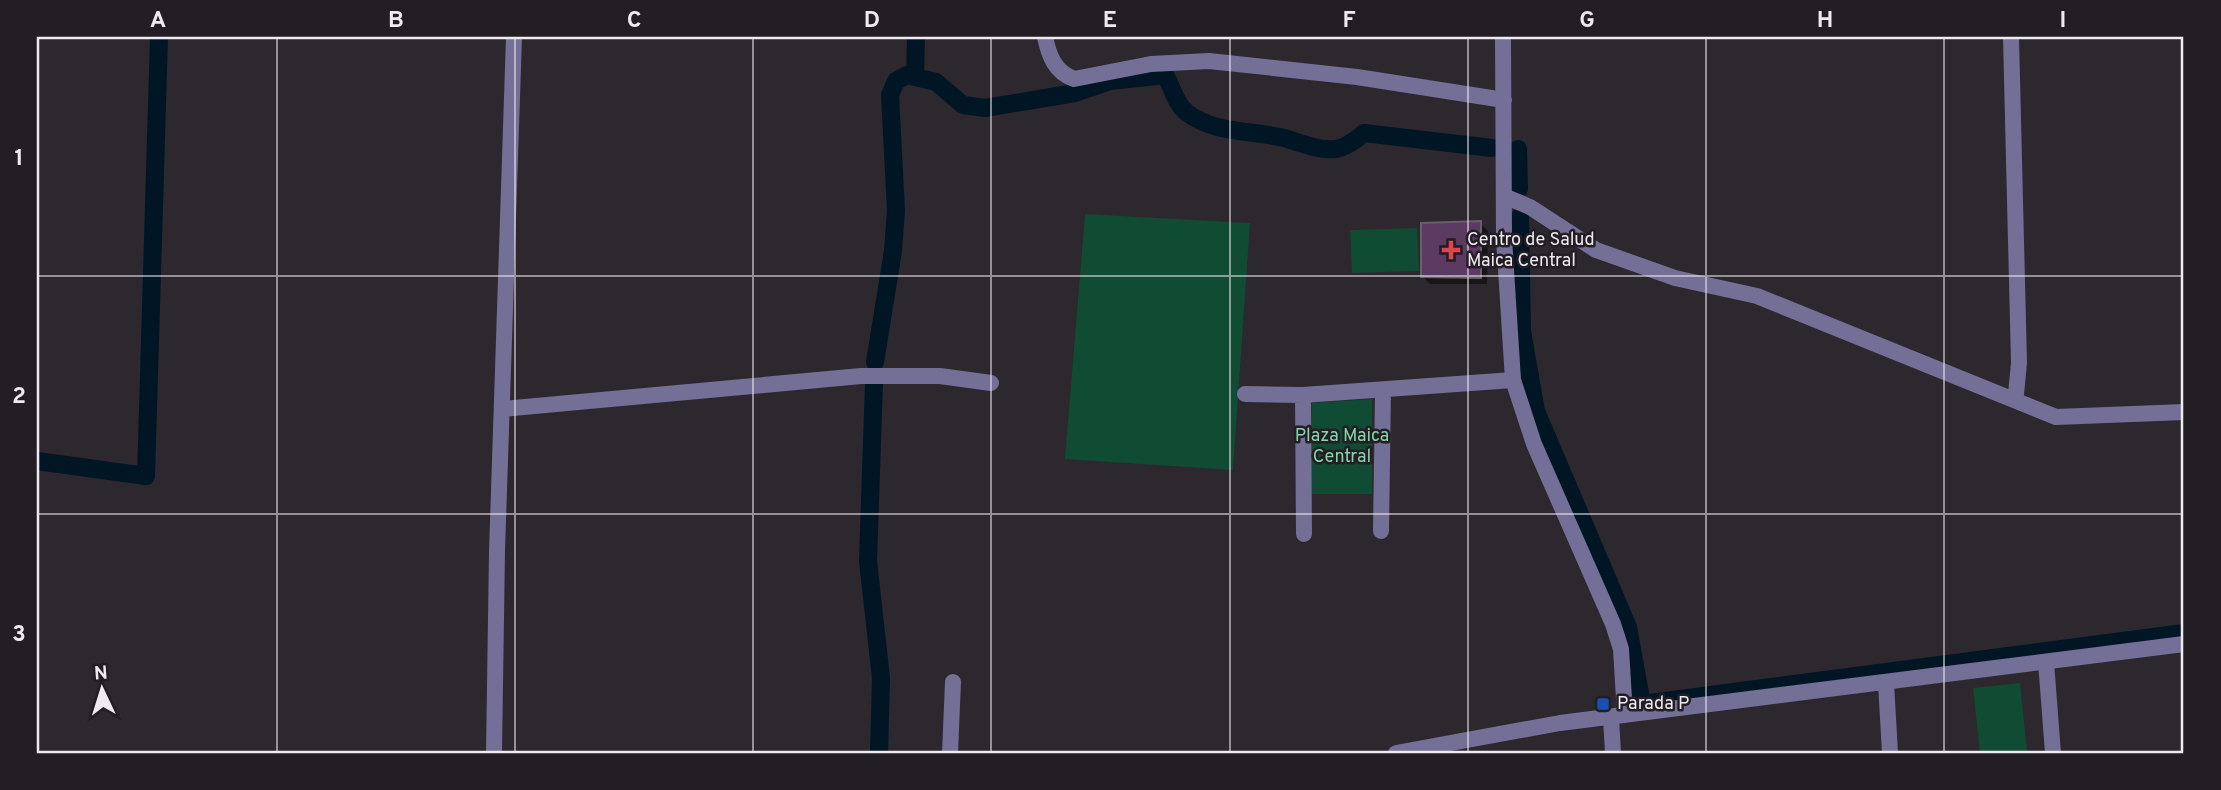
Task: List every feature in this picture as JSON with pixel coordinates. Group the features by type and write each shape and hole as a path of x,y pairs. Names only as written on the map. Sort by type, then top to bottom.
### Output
{"street":[{"path":"494,753 514,37"},
{"path":"1045,37 1054,66 1074,79 1151,64 1209,61 1344,76 1504,100"},
{"path":"1503,37 1504,196 1508,330 1513,380 1534,444 1613,624 1621,649 1618,716 1613,753"},
{"path":"2010,398 2016,394 2019,363 2011,37"},
{"path":"1504,196 1530,207 1596,250 1675,278 1756,296 2056,417 2184,412"},
{"path":"502,410 685,390 861,376 940,376 991,383"},
{"path":"1245,394 1303,395 1513,380"},
{"path":"1381,531 1383,390"},
{"path":"1303,395 1304,534"},
{"path":"1396,753 1514,730 2184,644"},
{"path":"2046,662 2053,753"},
{"path":"950,753 953,682"},
{"path":"1886,683 1890,753"}],"green space":[{"path":"1085,214 1250,223 1233,470 1065,459"},
{"path":"1417,228 1419,271 1352,273 1350,230"},
{"name":"Plaza Maica Central","path":"1372,399 1372,494 1311,494 1312,403"},
{"path":"2020,683 2027,751 1980,753 1973,688"}],"building":[{"name":"Centro de Salud Maica Central","path":"1481,221 1481,278 1421,277 1421,223"}],"waterway":[{"path":"37,461 146,476 159,37"},
{"path":"915,76 916,37"},
{"path":"875,362 893,251 896,211 890,95 896,81 907,75 936,82 963,105 985,108 1075,93 1110,81 1165,75 1176,99 1186,112 1221,128 1284,138 1323,149 1344,147 1364,133 1492,148"},
{"path":"1518,149 1519,189"},
{"path":"1520,217 1522,331 1536,411 1628,627 1642,704 2184,633"},
{"path":"874,383 868,561 881,678 879,753"}],"place":[{"name":"Centro de Salud Maica Central","path":"1451,250"},
{"name":"Parada P","path":"1603,704"}]}
